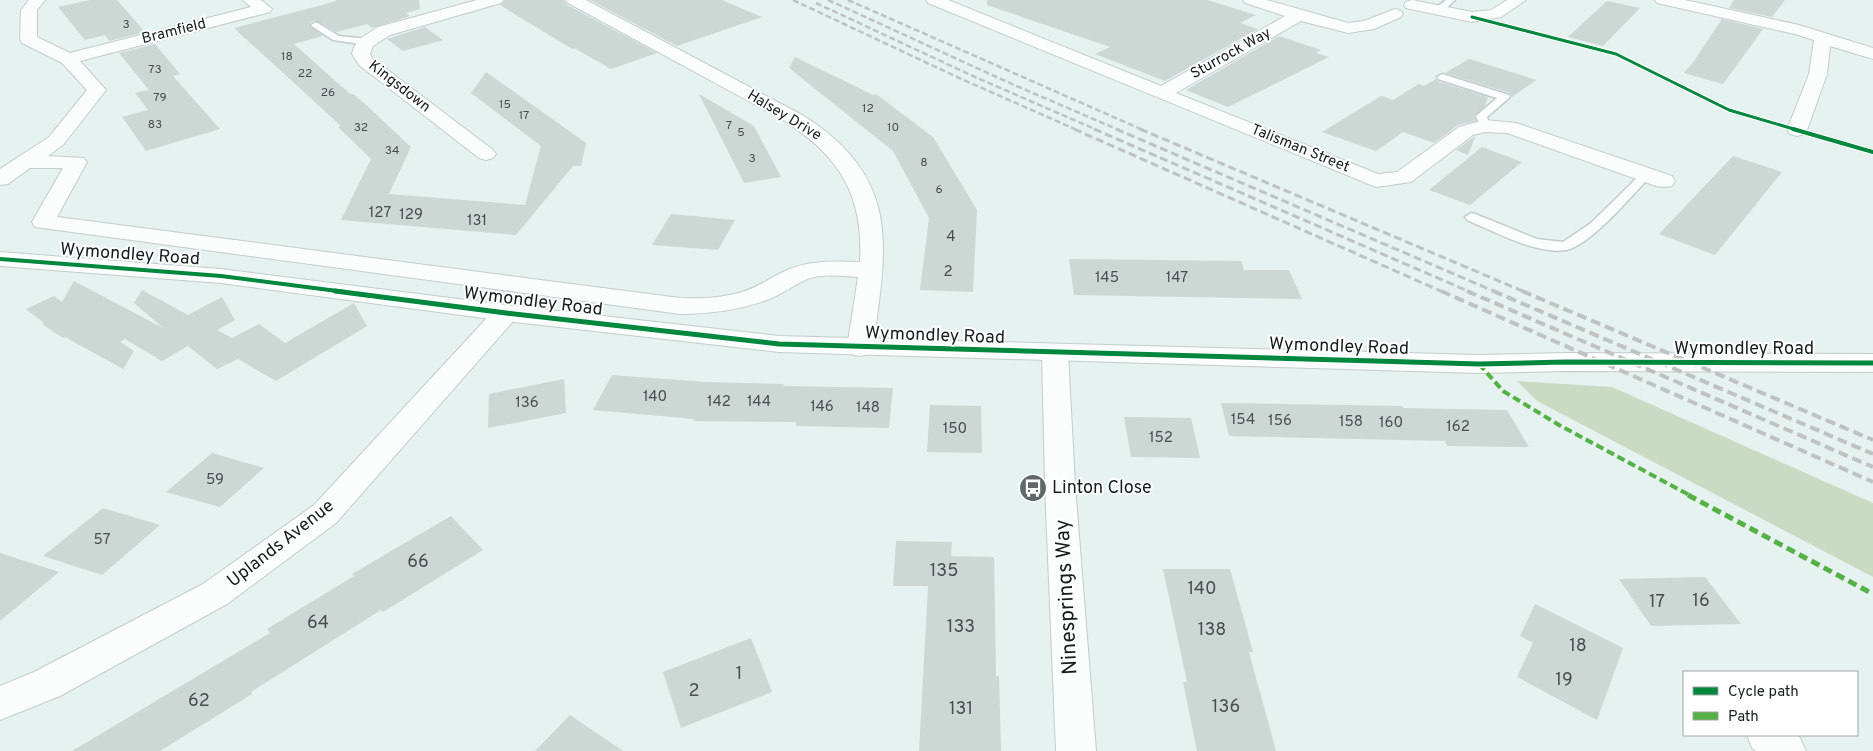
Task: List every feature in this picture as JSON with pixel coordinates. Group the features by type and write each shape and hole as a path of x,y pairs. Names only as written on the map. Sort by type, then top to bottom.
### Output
{"street":[{"path":"0,180 56,141 97,90 68,59 28,39 29,10 37,0"},
{"name":"Bramfield","path":"68,59 264,9 251,0"},
{"name":"Kingsdown","path":"486,154 366,61 361,54 367,42 393,28 495,0"},
{"name":"Halsey Drive","path":"574,0 796,120 819,135 849,167 861,190 870,215 873,254 860,348"},
{"name":"Talisman Street","path":"934,0 1376,181 1403,178 1466,131 1485,126 1509,127 1655,178"},
{"path":"958,9 981,0"},
{"name":"Sturrock Way","path":"1251,0 1348,28 1368,25 1395,14"},
{"path":"1412,5 1445,5 1472,18 1495,14 1518,0"},
{"path":"1663,0 1822,37 1873,54"},
{"name":"Sturrock Way","path":"1162,93 1300,15"},
{"path":"1797,130 1818,74 1822,37"},
{"name":"Wymondley Road","path":"27,162 77,162 43,222 671,304 702,307 742,300 780,286 800,273 828,269 870,270"},
{"name":"Wymondley Road","path":"0,259 221,276 506,313 779,344 860,348 1478,364 1565,362 1873,363"},
{"name":"Uplands Avenue","path":"0,703 46,684 215,594 325,514 506,313"},
{"name":"Ninesprings Way","path":"1055,353 1060,485 1076,751"},
{"path":"1767,736 1786,751"}],"lane":[{"path":"316,25 336,38 367,42"},
{"path":"1442,77 1505,97 1481,116 1485,126"},
{"path":"1471,217 1543,245 1566,246 1586,234 1655,178"}],"green space":[{"path":"1517,381 1612,387 1873,503 1873,577 1537,401"}],"building":[{"path":"90,0 117,0 145,32 109,41 105,35 85,40 58,7"},
{"path":"335,0 419,0 420,9 406,13 410,16 372,28 367,24 336,32 315,20 310,23 310,26 323,36 294,44 350,94 353,94 364,103 411,147 389,194 525,205 541,146 471,93 486,72 586,143 581,166 573,166 516,235 341,220 371,159 338,127 341,126 234,28 337,1"},
{"path":"505,0 564,0 567,5 657,53 611,69 574,48 572,49 500,5"},
{"path":"590,0 722,0 762,17 677,46"},
{"path":"987,0 1207,0 1256,15 1240,23 1258,29 1165,81 1095,54 1110,47 987,5"},
{"path":"1734,0 1785,0 1772,17 1729,8"},
{"path":"1607,1 1640,8 1603,46 1568,37"},
{"path":"1722,19 1763,29 1723,84 1684,73 1694,61"},
{"path":"425,27 443,40 403,51 387,39"},
{"path":"1279,36 1321,50 1316,53 1329,57 1228,107 1186,90"},
{"path":"155,44 180,74 173,76 220,129 146,151 122,117 148,110 135,93 149,90 119,53"},
{"path":"795,57 873,95 876,94 933,137 977,210 973,292 920,290 929,218 893,151 789,68"},
{"path":"1469,59 1536,80 1512,97 1510,93 1445,73"},
{"path":"1436,79 1437,81 1488,97 1485,106 1474,116 1476,121 1458,125 1434,143 1403,132 1376,151 1322,132 1381,96 1393,100 1419,84 1424,86"},
{"path":"699,94 754,126 781,177 744,183"},
{"path":"1474,137 1468,155 1456,150"},
{"path":"1482,147 1522,162 1470,205 1429,190"},
{"path":"1733,156 1782,172 1715,255 1659,234"},
{"path":"671,214 735,220 718,250 652,245"},
{"path":"1069,259 1241,261 1244,270 1289,270 1302,299 1074,295"},
{"path":"74,281 163,328 134,303 142,290 188,315 222,297 235,320 217,330 232,338 259,324 285,343 354,303 367,326 276,381 238,359 217,369 188,346 162,361 125,339 120,342 134,351 123,369 65,337 63,338 42,324 44,323 26,309 54,296 62,302"},
{"path":"612,375 706,382 784,384 783,386 893,388 889,428 796,426 796,422 693,421 694,419 593,410"},
{"path":"564,379 566,413 488,428 489,394"},
{"path":"1221,403 1507,410 1529,447 1447,446 1445,441 1229,436"},
{"path":"930,405 981,406 982,453 927,452"},
{"path":"1124,417 1191,418 1200,458 1131,457"},
{"path":"212,453 264,468 220,507 166,492"},
{"path":"103,508 160,525 102,575 43,556"},
{"path":"451,516 483,550 383,612 381,610 160,751 72,751 270,633 267,629 354,576 352,574"},
{"path":"896,541 952,542 951,556 994,557 996,676 999,676 1001,751 919,751 928,586 893,586"},
{"path":"0,553 59,572 0,621"},
{"path":"1163,569 1230,569 1253,652 1249,652 1276,751 1197,751 1183,682 1187,682"},
{"path":"1705,577 1741,624 1651,626 1619,579"},
{"path":"1535,604 1623,648 1597,720 1517,677 1533,643 1520,636"},
{"path":"751,638 772,692 681,728 663,672"},
{"path":"570,715 623,751 535,751"}],"railway":[{"path":"793,0 957,77 1077,130"},
{"path":"828,0 1012,84 1119,130"},
{"path":"848,0 1143,130"},
{"path":"816,3 975,77 1097,130"},
{"path":"1074,129 1443,292"},
{"path":"1094,129 1470,292"},
{"path":"1116,129 1496,292"},
{"path":"1140,129 1525,292"},
{"path":"1441,291 1873,482"},
{"path":"1467,291 1873,467"},
{"path":"1493,291 1873,454"},
{"path":"1522,291 1873,440"}],"marked path":[{"path":"1479,364 1503,391 1559,425 1873,594"}],"cycle path":[{"path":"1472,17 1616,54 1729,110 1873,152"},
{"path":"0,259 221,276 506,313 779,344 1479,364 1565,362 1873,363"}],"place":[{"name":"Linton Close","path":"1033,488"}]}
